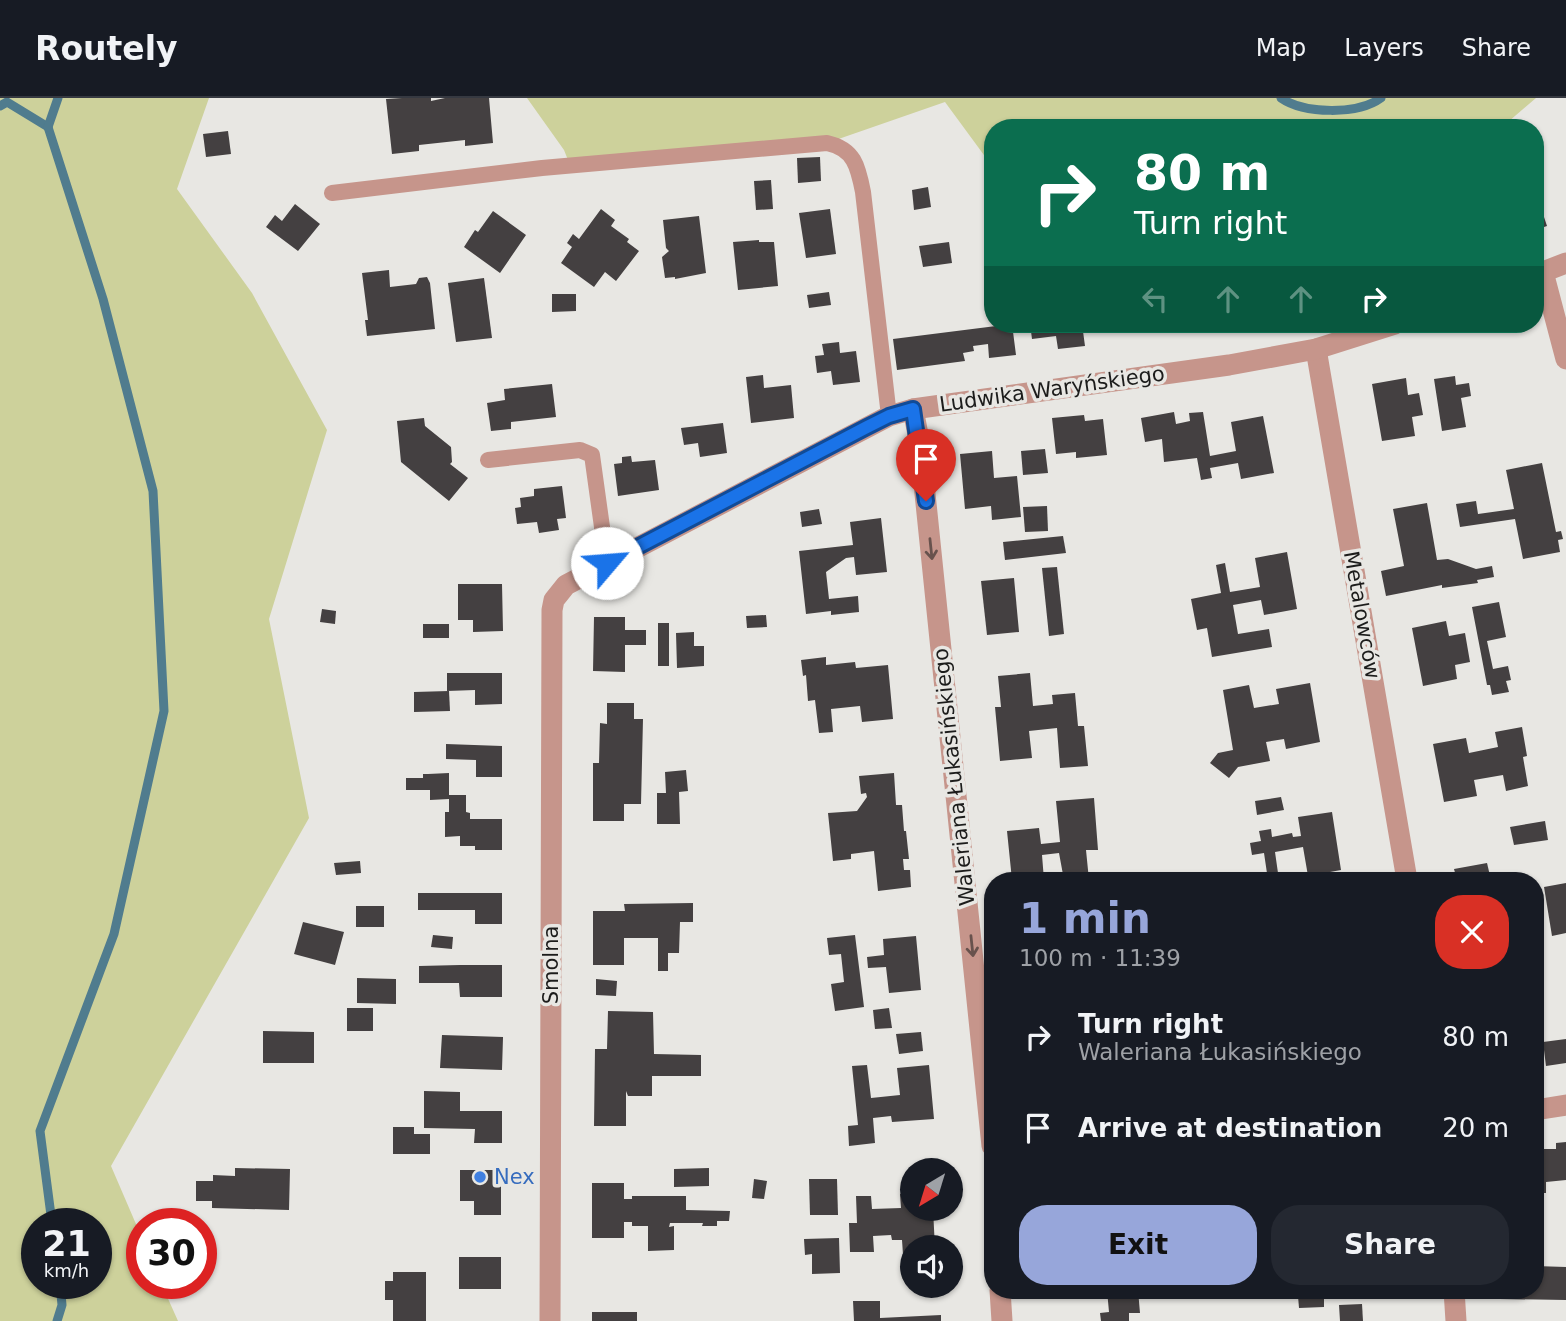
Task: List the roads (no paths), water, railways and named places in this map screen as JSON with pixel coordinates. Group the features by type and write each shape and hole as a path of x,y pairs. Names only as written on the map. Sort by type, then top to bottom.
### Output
{"street":[{"path":"1544,271 1566,264"},
{"path":"1544,289 1566,359"},
{"name":"Ludwika Waryńskiego","path":"552,610 554,600 566,585 889,416 913,409 1230,365 1317,349 1367,333"},
{"name":"Metalowców","path":"1317,349 1406,872"},
{"name":"Waleriana Łukasińskiego","path":"913,409 920,445 984,1068"},
{"name":"Smolna","path":"550,1321 552,610"},
{"path":"1544,1109 1566,1105"},
{"path":"1001,1299 1002,1321"},
{"path":"1455,1299 1456,1321"}],"lane":[{"path":"332,193 634,159 827,142 838,145 848,151 861,179 889,416"},
{"path":"488,460 580,450 592,455 607,563"}],"waterway":[{"path":"48,127 58,98"},
{"path":"1281,98 1317,110 1345,110 1371,104 1381,98"},
{"path":"0,106 7,102 48,127"},
{"path":"48,127 103,299 153,491 164,711 114,934 40,1131 50,1208"},
{"path":"57,1321 61,1299"}],"place":[{"name":"Nex","path":"480,1177"}]}
